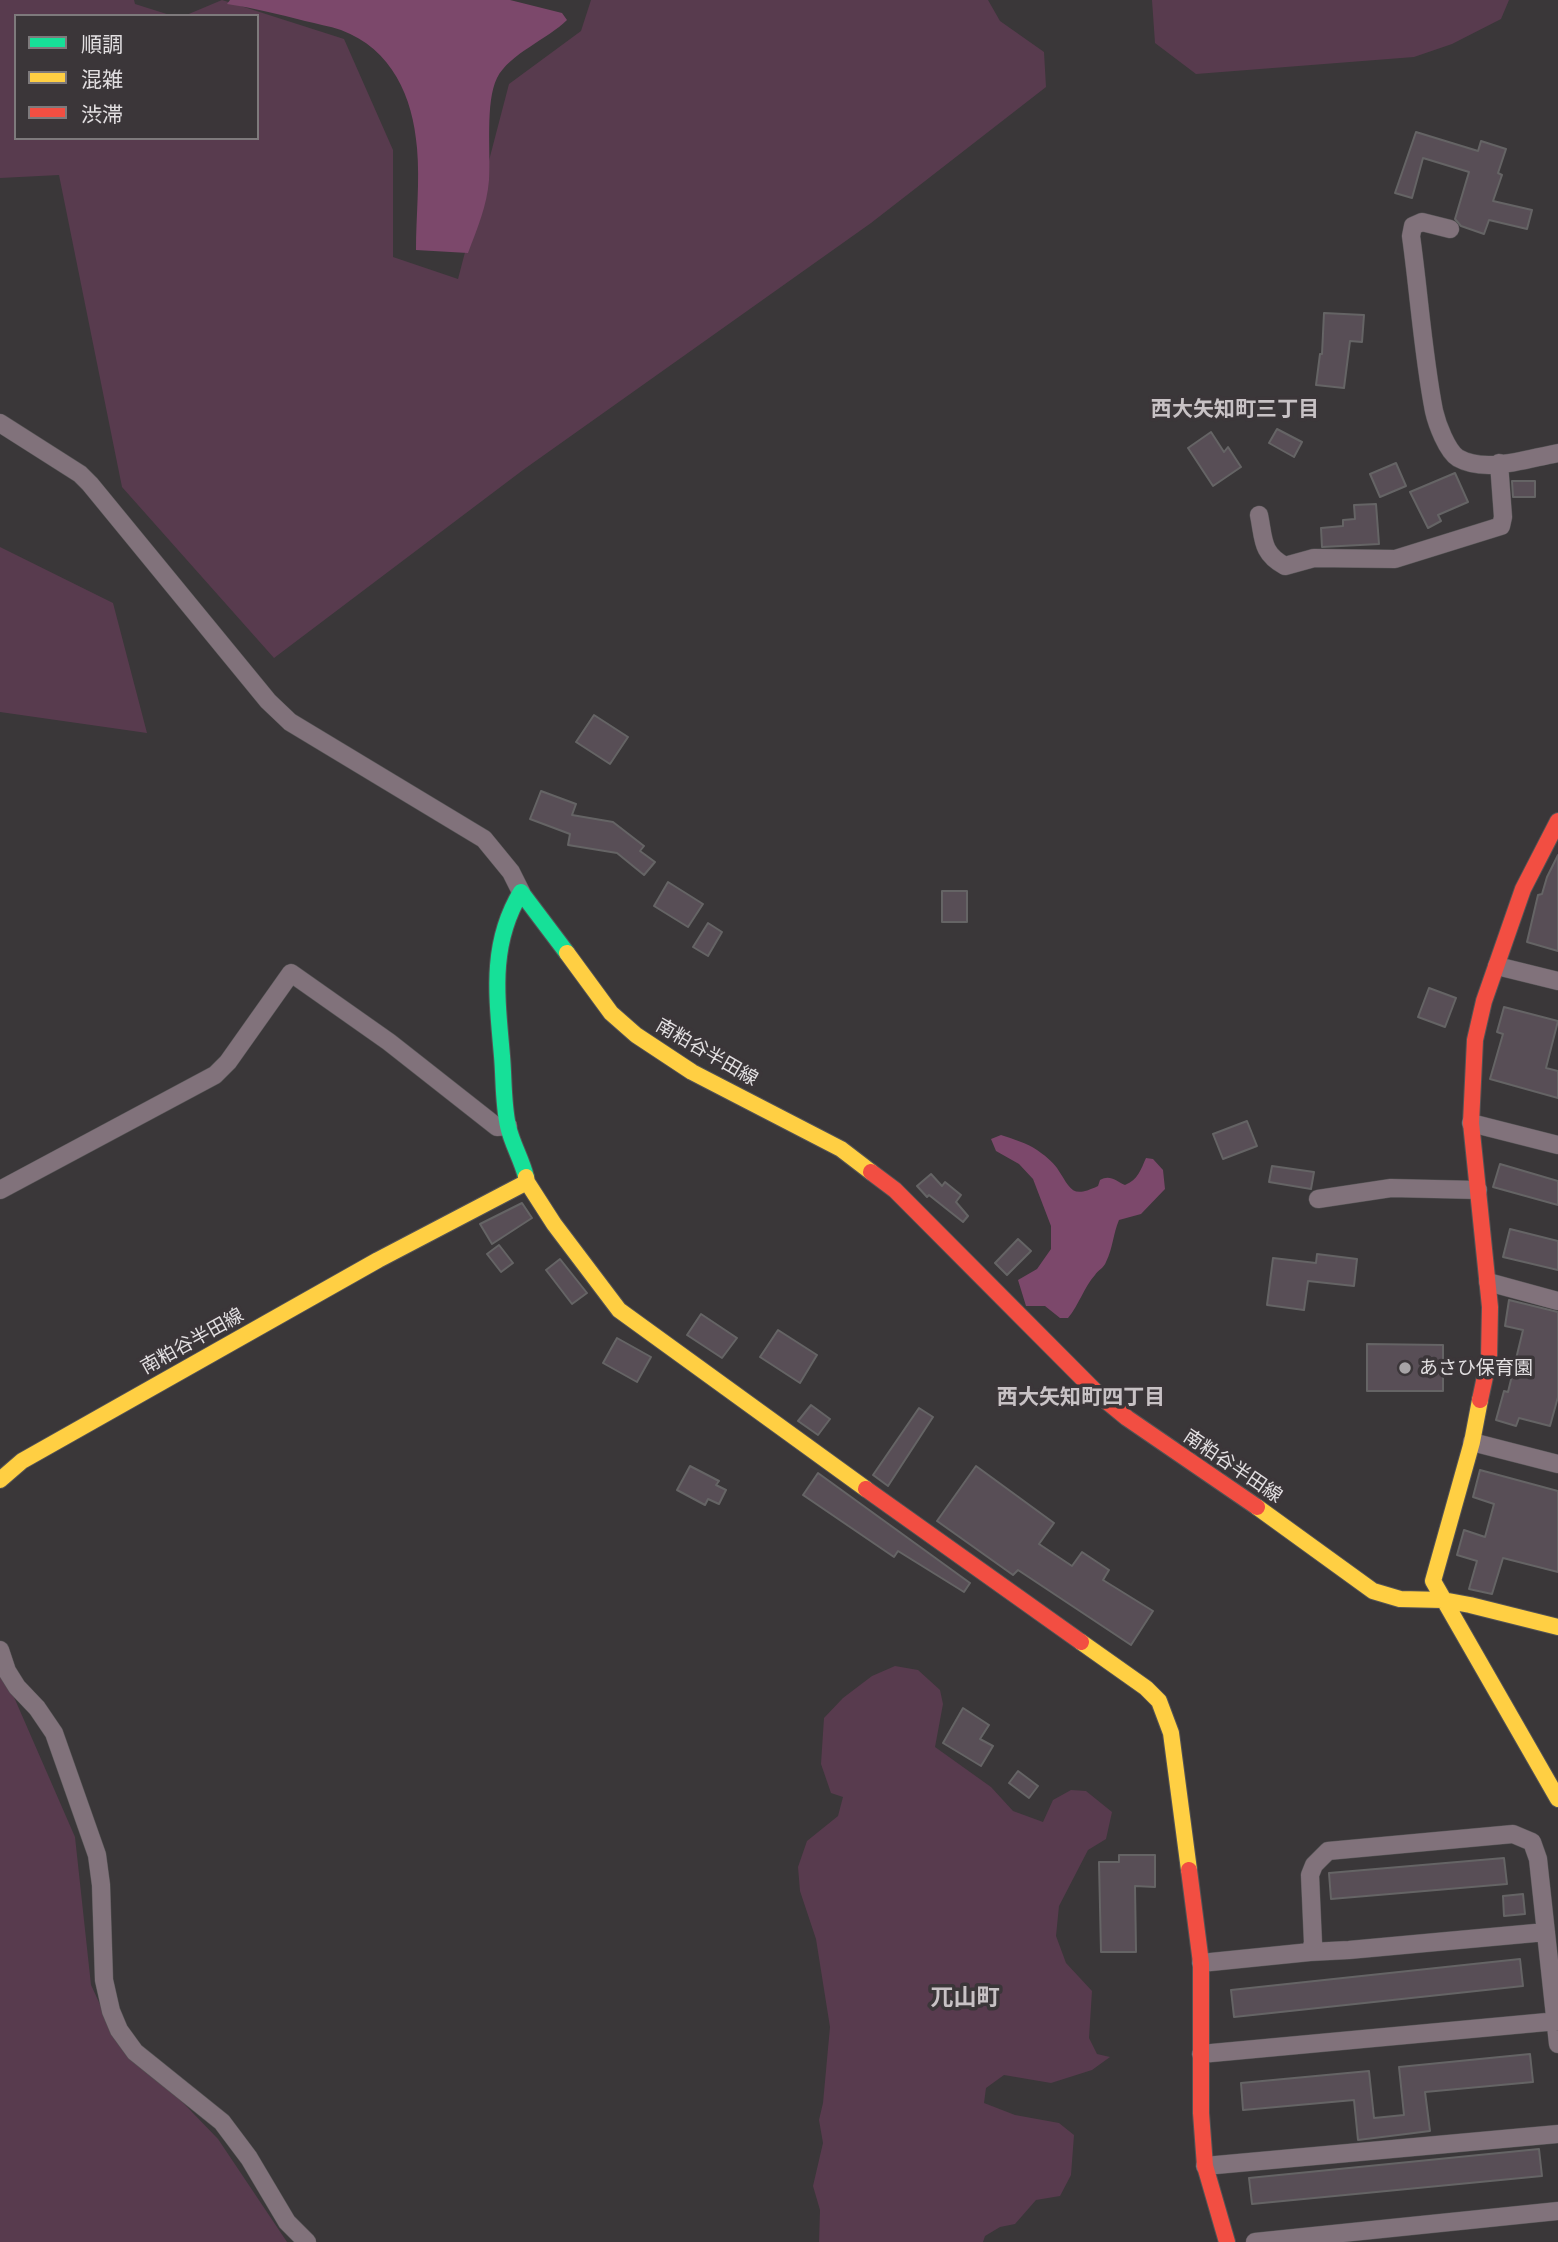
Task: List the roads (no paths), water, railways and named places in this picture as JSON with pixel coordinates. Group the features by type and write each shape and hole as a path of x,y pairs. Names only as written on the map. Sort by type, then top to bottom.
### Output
{"main road":[{"path":"1558,821 1524,889 1484,1001 1475,1040 1471,1123 1490,1307 1489,1358 1472,1442 1433,1581 1558,1799"},
{"path":"521,892 509,909 498,965 497,990 508,1126 525,1164 527,1182 554,1224 620,1310 931,1537 1146,1688 1158,1701 1171,1733 1201,1963 1201,2113 1205,2166 1227,2242"},
{"name":"南粕谷半田線","path":"521,892 611,1013 636,1035 692,1072 841,1149 895,1189 1099,1395 1127,1418 1373,1591 1401,1600 1443,1600 1558,1628"},
{"name":"南粕谷半田線","path":"0,1480 22,1461 46,1447 378,1261 527,1182"}],"street":[{"path":"1450,229 1422,222 1413,226 1412,236 1435,413 1449,447 1457,457 1472,463 1499,463 1558,453"},
{"path":"0,423 80,474 90,484 268,701 290,722 464,824 484,839 511,872 521,892"},
{"path":"1259,515 1266,551 1273,560 1285,566 1314,558 1395,559 1501,526 1503,517 1499,463"},
{"path":"1497,966 1558,981"},
{"path":"0,1190 215,1075 228,1062 291,973 389,1042 497,1127 508,1126"},
{"path":"1471,1123 1558,1145"},
{"path":"1318,1199 1391,1188 1478,1190"},
{"path":"1488,1282 1558,1301"},
{"path":"1472,1442 1558,1464"},
{"path":"0,1650 7,1671 54,1733 97,1856 101,1885 104,1980 111,2011 119,2030 135,2052 222,2122 249,2158 287,2222 307,2242"},
{"path":"1310,1952 1313,1943 1310,1875 1314,1865 1328,1851 1498,1834 1524,1837 1531,1842 1535,1850 1558,2043"},
{"path":"1201,1963 1546,1932"},
{"path":"1201,2054 1557,2022"},
{"path":"1205,2166 1558,2134"},
{"path":"1255,2242 1558,2211"}],"place":[{"name":"あさひ保育園","path":"1405,1368"}],"district":[{"name":"西大矢知町三丁目","path":"1235,409"},
{"name":"西大矢知町四丁目","path":"1081,1397"},
{"name":"兀山町","path":"965,1997"}]}
